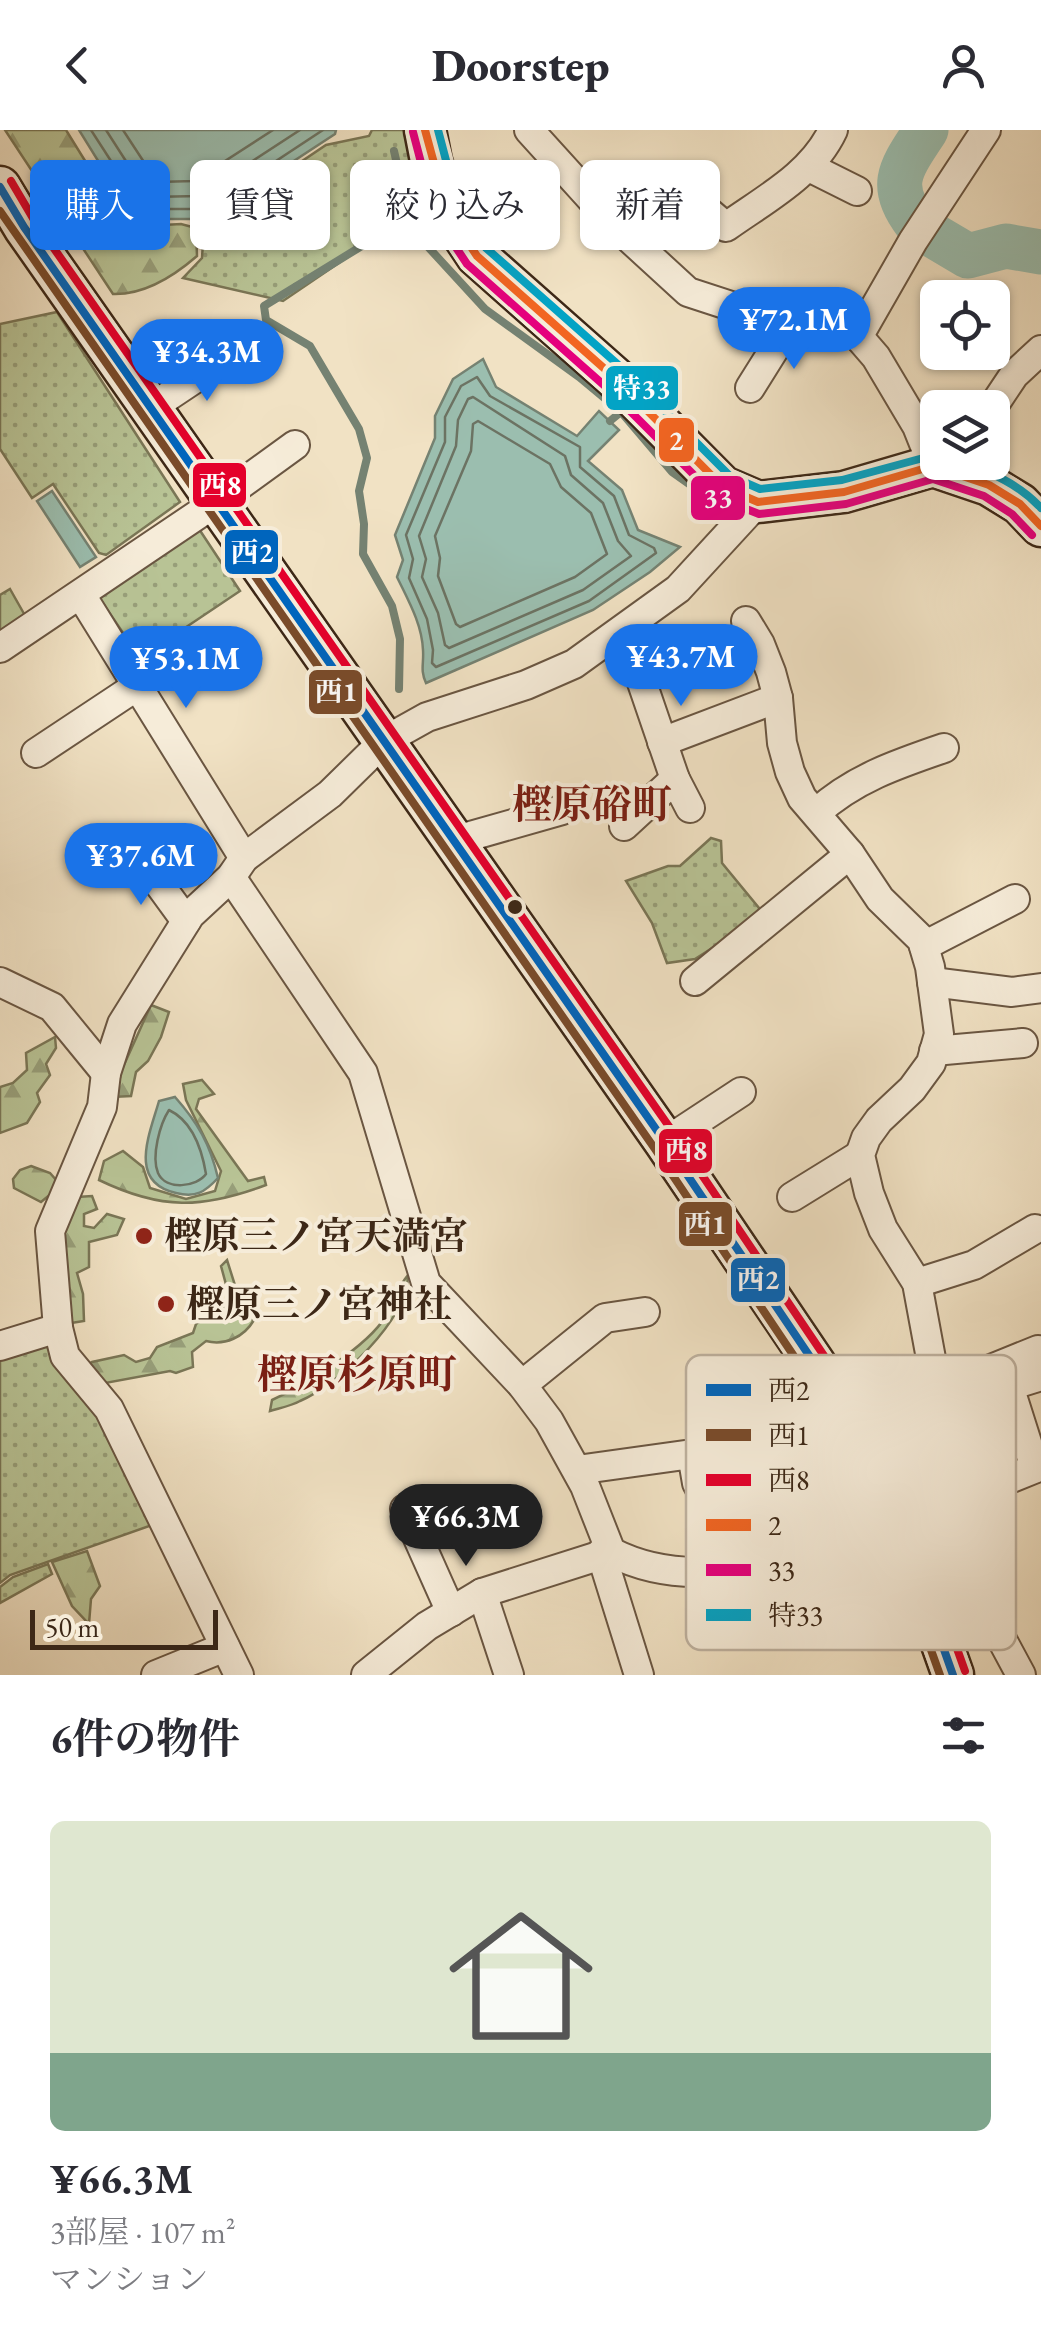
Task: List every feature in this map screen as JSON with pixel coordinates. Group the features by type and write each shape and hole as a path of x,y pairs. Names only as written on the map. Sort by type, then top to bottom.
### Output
{"street":[{"path":"425,130 430,161 447,211 477,256 616,378 723,487 758,502 844,492 920,476"},
{"path":"529,130 580,186"},
{"path":"720,223 726,228 809,167 823,151 833,130"},
{"path":"858,336 986,130"},
{"path":"809,167 857,191"},
{"path":"0,187 24,228 665,1142 809,1355"},
{"path":"642,250 688,292 790,324 834,328 858,336 876,357 920,429"},
{"path":"750,388 790,324"},
{"path":"1004,390 1041,350"},
{"path":"150,408 233,352"},
{"path":"0,648 295,445"},
{"path":"979,480 1020,504 1041,526"},
{"path":"238,1675 109,1410 65,1356 58,1328 50,1231 102,1107 106,1073 122,1024 186,921 237,867 330,794 384,742 427,717 526,685 574,664 678,589 758,502"},
{"path":"81,594 237,867 363,1073 426,1283 522,1385 576,1470 606,1553 639,1675"},
{"path":"746,622 760,644 778,698 782,743 802,798 850,854 880,899 924,946 939,1034 931,1063 912,1090 879,1120 866,1138 860,1156 882,1230 917,1283 930,1355"},
{"path":"624,630 675,778 690,808"},
{"path":"36,753 136,686"},
{"path":"662,742 778,698"},
{"path":"816,813 836,795 883,768 944,748"},
{"path":"624,826 675,778"},
{"path":"453,841 562,810"},
{"path":"695,981 850,854"},
{"path":"143,862 186,921"},
{"path":"924,946 1015,899"},
{"path":"0,982 52,1007 106,1073"},
{"path":"932,982 1012,992 1041,988"},
{"path":"934,1051 1023,1042"},
{"path":"665,1142 741,1092"},
{"path":"792,1197 860,1156"},
{"path":"917,1283 974,1265 1035,1229"},
{"path":"522,1385 605,1318 636,1320"},
{"path":"0,1346 58,1328"},
{"path":"1016,1381 1040,1363"},
{"path":"1016,1406 1038,1467"},
{"path":"576,1470 686,1455"},
{"path":"405,1509 451,1612"},
{"path":"374,1673 427,1626 482,1594 606,1553 634,1564 686,1570"},
{"path":"482,1594 509,1675"},
{"path":"156,1675 225,1646"},
{"path":"943,1650 952,1675"},
{"path":"1008,1650 1021,1675"}],"green space":[{"path":"5,130 66,130 85,160 30,160 30,168"},
{"path":"372,130 414,130 420,160 350,160 350,250 358,250 283,301 183,278 202,258 203,250 330,250 330,160 304,160 326,145 369,136"},
{"path":"170,225 190,226 190,250 197,250 197,256 158,283 113,294 84,250 170,250"},
{"path":"57,312 180,502 106,555 99,553 53,484 32,498 0,449 0,324"},
{"path":"199,529 240,591 140,658 98,596"},
{"path":"10,589 27,619 0,637 0,595"},
{"path":"711,838 721,841 722,863 759,908 759,918 695,959 667,963 652,923 626,881 668,866 680,866"},
{"path":"151,1005 169,1012 161,1037 148,1061 136,1072 131,1096 113,1097 119,1076"},
{"path":"55,1037 56,1048 46,1064 50,1075 37,1093 40,1102 27,1123 0,1133 0,1087 13,1083 27,1070 26,1053"},
{"path":"202,1080 214,1094 199,1099 196,1109 248,1181 264,1177 266,1185 222,1199 182,1203 142,1197 99,1180 104,1161 123,1151 143,1167 150,1188 186,1199 215,1191 221,1171 186,1100 183,1084"},
{"path":"31,1166 50,1173 57,1181 52,1193 41,1202 14,1188 13,1179 20,1170"},
{"path":"92,1196 97,1209 84,1214 84,1226 94,1228 107,1214 124,1219 117,1235 89,1242 89,1267 77,1273 84,1321 71,1323 63,1233 77,1197"},
{"path":"227,1260 245,1317 254,1320 245,1331 227,1341 206,1341 192,1352 193,1367 100,1384 86,1366 92,1362 124,1355 136,1362 150,1358 157,1347 193,1333 196,1324 231,1303 221,1266"},
{"path":"408,1275 397,1311 351,1366 316,1393 270,1411 272,1400 318,1375 365,1340 386,1316"},
{"path":"44,1341 66,1379 97,1407 152,1525 10,1575 0,1583 0,1354"},
{"path":"87,1551 100,1586 91,1599 89,1624 72,1606 52,1562"},
{"path":"48,1564 52,1574 0,1603 0,1587 13,1577"}],"water":[{"path":"79,130 336,130 295,160 190,160 190,219 170,219 170,160 98,160"},
{"path":"483,359 496,387 577,436 599,411 619,430 588,461 622,490 638,530 680,547 593,610 426,683 420,631 397,577 403,560 395,535 435,438 435,416 453,379"},
{"path":"52,491 96,557 80,567 37,501"},
{"path":"175,1097 202,1134 218,1178 195,1194 161,1187 147,1168 147,1143 159,1101"}],"waterway":[{"path":"916,223 902,197 901,176 926,130"},
{"path":"394,151 411,225 429,248 485,309 621,412 610,421"},
{"path":"929,233 968,256 1006,246 1041,252"},
{"path":"355,250 264,306 266,320 310,346 359,429 367,458 359,491 363,554 392,606 400,639 399,689"},
{"path":"621,412 672,472 706,496"}],"transit line":[{"name":"2","path":"425,130 447,211 477,256 615,378 723,487 758,502 844,492 933,466 989,485 1020,504 1041,526"},
{"name":"特33","path":"438,130 458,206 486,248 623,369 730,476 760,489 842,480 920,459"},
{"name":"33","path":"413,132 435,216 467,264 606,387 716,497 759,514 846,504 933,479 984,496 1012,514 1032,535"},
{"name":"西8","path":"11,181 34,220 675,1135 824,1355"},
{"name":"西2","path":"0,187 24,227 665,1142 809,1355"},
{"name":"西1","path":"0,211 655,1149 793,1355"},
{"name":"特33","path":"1003,480 1041,508"},
{"name":"西1","path":"931,1650 940,1675"},
{"name":"西2","path":"944,1650 953,1675"},
{"name":"西8","path":"957,1650 965,1671"}],"place":[{"name":"樫原三ノ宮天満宮","path":"144,1236"},
{"name":"樫原三ノ宮神社","path":"166,1304"}],"district":[{"name":"樫原硲町","path":"592,804"},
{"name":"樫原杉原町","path":"357,1374"}]}
